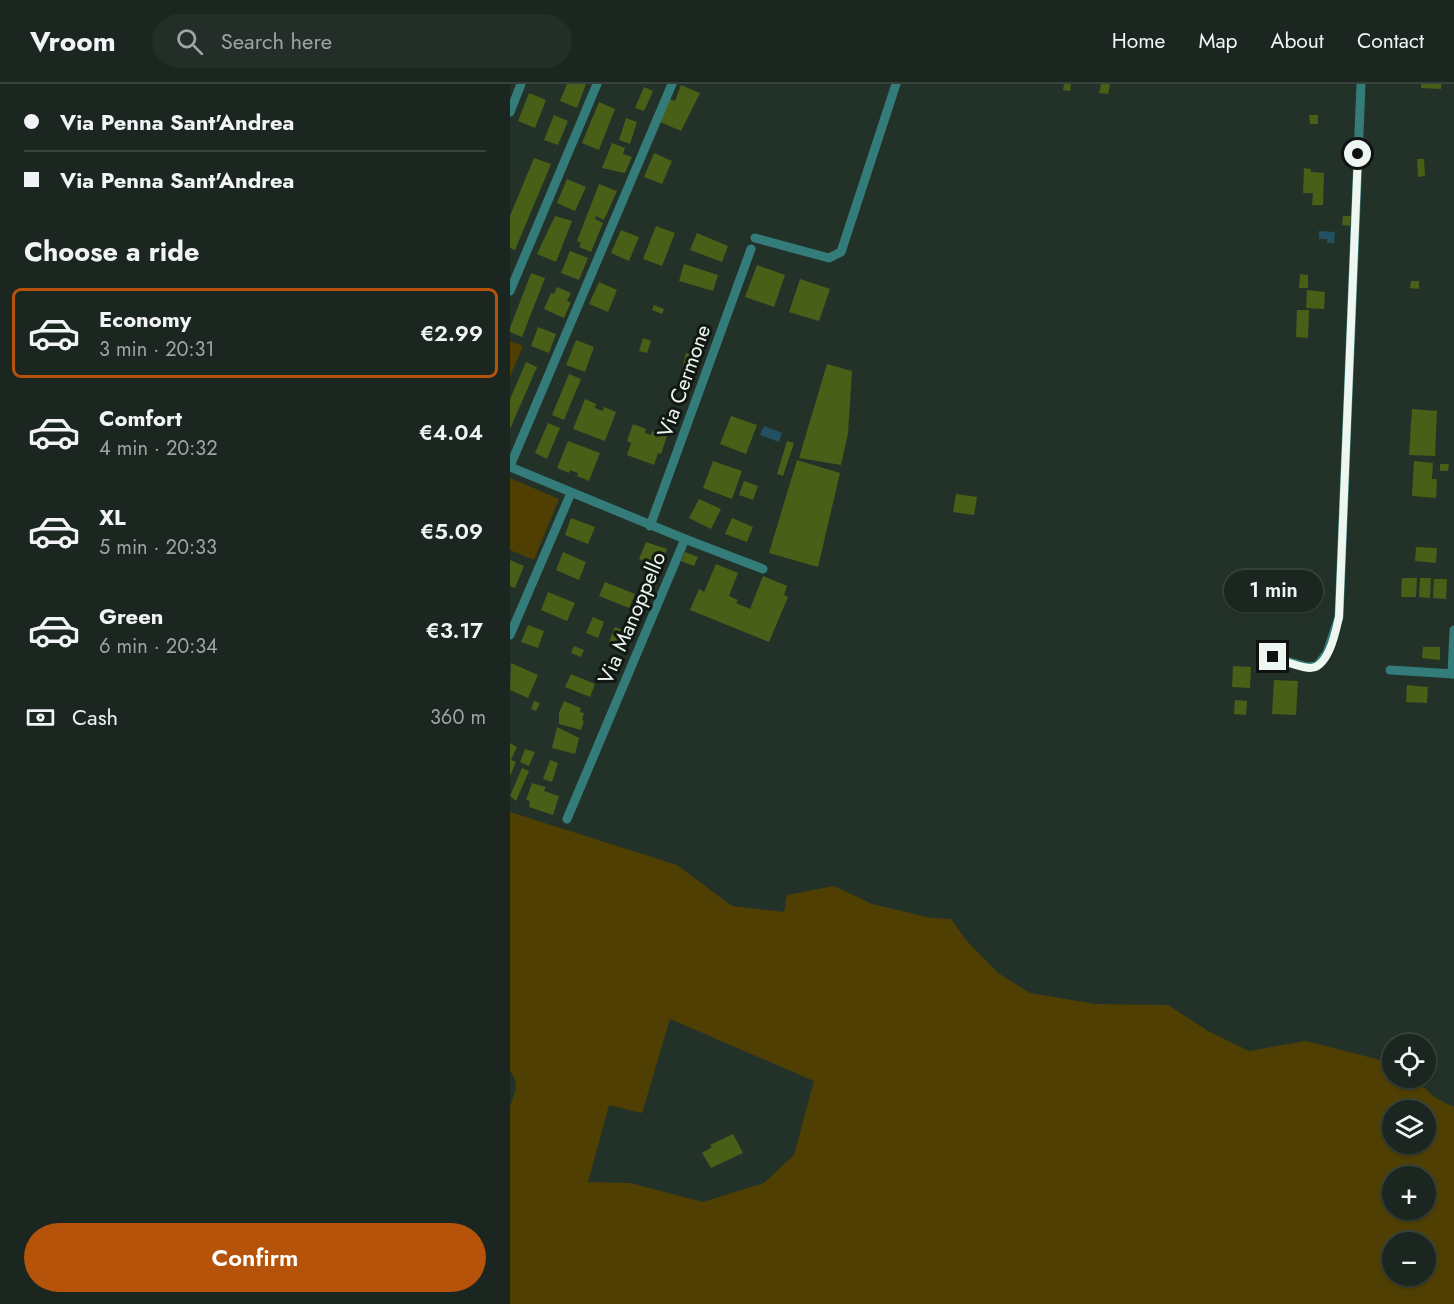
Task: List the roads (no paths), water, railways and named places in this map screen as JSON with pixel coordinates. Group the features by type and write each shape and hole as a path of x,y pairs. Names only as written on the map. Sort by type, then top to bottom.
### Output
{"street":[{"path":"510,112 521,84"},
{"path":"510,291 597,84"},
{"name":"Via Manoppello","path":"567,819 685,539 510,466 672,84"},
{"path":"755,238 828,258 841,252 896,84"},
{"path":"1273,657 1309,668 1317,666 1327,653 1339,617 1361,84"},
{"name":"Via Cermone","path":"650,526 751,249"},
{"path":"510,635 571,493"},
{"path":"685,539 763,569"},
{"path":"1390,670 1453,674 1454,630"}],"water":[{"path":"1319,231 1335,232 1334,243 1327,243 1327,239 1319,239"},
{"path":"764,426 782,433 779,442 760,435"}]}
